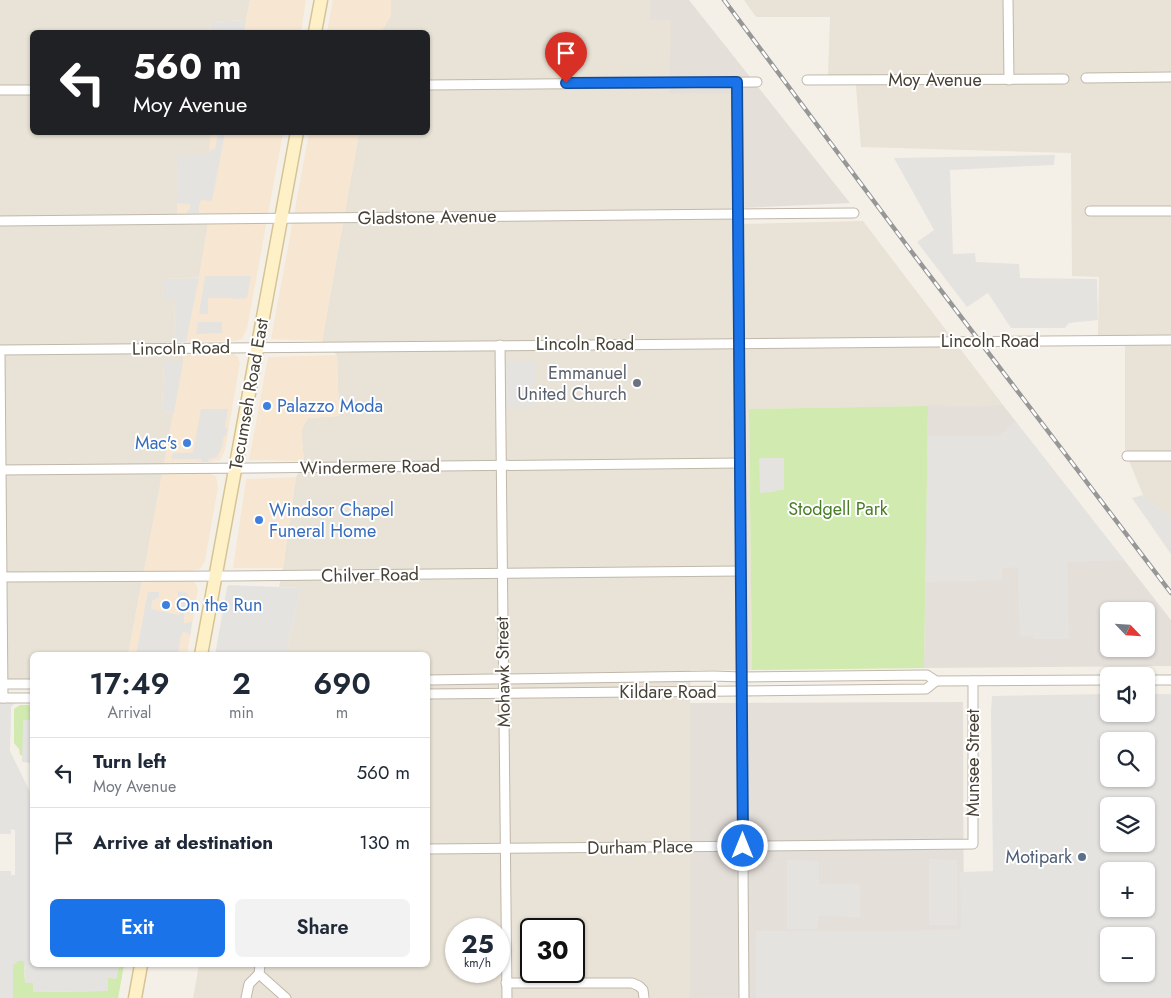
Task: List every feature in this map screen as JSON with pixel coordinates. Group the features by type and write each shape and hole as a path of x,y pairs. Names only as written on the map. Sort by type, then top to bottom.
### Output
{"main road":[{"path":"315,30 321,0"},
{"name":"Tecumseh Road East","path":"202,652 296,135"},
{"path":"135,998 142,967"}],"street":[{"path":"1008,0 1009,80"},
{"path":"1086,78 1171,77"},
{"name":"Moy Avenue","path":"807,80 1064,79"},
{"path":"737,82 744,998"},
{"path":"430,85 757,82"},
{"path":"0,90 30,90"},
{"path":"1090,211 1171,210"},
{"name":"Gladstone Avenue","path":"0,221 854,213"},
{"name":"Lincoln Road","path":"0,350 1171,340"},
{"name":"Mohawk Street","path":"500,345 506,918"},
{"path":"0,354 1,698 30,698"},
{"path":"1127,456 1171,456"},
{"name":"Windermere Road","path":"0,470 740,463"},
{"name":"Chilver Road","path":"1,577 741,571"},
{"name":"Kildare Road","path":"430,680 927,675 936,681 1100,680"},
{"path":"1155,680 1171,680"},
{"name":"Kildare Road","path":"430,694 926,690 936,681"},
{"name":"Munsee Street","path":"973,681 973,844"},
{"path":"1,684 30,684"},
{"name":"Durham Place","path":"430,849 973,844"},
{"path":"246,998 249,984 259,969 286,998"},
{"name":"Mohawk Street","path":"506,983 507,998"},
{"path":"510,983 632,983 643,990 644,998"}],"shaded area":[{"path":"0,0 250,0 246,20 211,22 210,30 30,30 30,135 210,135 210,156 178,156 177,223 208,224 199,278 162,279 175,300 174,342 183,355 183,362 164,362 162,412 174,413 129,652 30,652 30,679 0,680"},
{"path":"250,0 306,0 301,30 210,30 211,22 246,20"},
{"path":"333,0 391,0 391,15 382,30 327,30"},
{"path":"391,0 650,0 650,20 671,20 741,94 741,224 863,221 1003,405 749,409 752,670 691,670 690,998 193,998 199,967 430,967 430,652 287,652 301,588 279,587 296,477 304,461 301,430 308,418 339,416 337,355 322,341 359,135 430,135 430,30 382,30 391,15"},
{"path":"650,0 689,0 850,203 741,208 740,94 669,93 671,20 650,20"},
{"path":"744,0 1171,0 1171,518 1143,495 1125,451 1125,337 1098,336 1099,277 1072,276 1071,153 861,147 855,75 828,75 830,17 756,17"},
{"path":"246,20 244,30 210,30 211,22"},
{"path":"210,135 283,135 247,329 242,339 235,341 174,342 175,300 163,300 162,279 199,277 208,225 177,223 178,156 209,156"},
{"path":"218,135 225,135 212,201 201,200 199,206 200,213 186,213 190,209 190,204 177,203 178,156 209,156 210,150 215,149"},
{"path":"309,135 359,135 322,341 271,339"},
{"path":"1055,155 1054,165 950,170 953,254 975,253 976,262 1019,264 1020,278 1097,279 1098,320 1069,323 1065,328 1011,328 988,293 967,307 917,242 934,230 894,158"},
{"path":"205,276 251,276 247,298 208,298 208,314 199,314"},
{"path":"199,278 186,342 174,342 175,300 163,300 162,279"},
{"path":"198,322 222,322 222,333 196,334"},
{"path":"233,353 238,357 240,363 225,450 220,460 211,462 164,463 173,413 162,412 164,362 183,362 183,355"},
{"path":"337,355 339,416 308,418 301,430 304,461 249,460 268,357"},
{"path":"536,361 533,408 508,408 507,362"},
{"path":"164,362 183,362 174,413 162,412"},
{"path":"1003,405 1171,620 1171,666 924,668 928,406"},
{"path":"201,409 228,409 225,428 228,429 217,457 209,459 208,462 201,462 201,459 171,459 173,453 193,453"},
{"path":"1015,421 1124,560 1067,562 1069,639 1033,639 1033,636 1020,636 1018,567 1002,568 1002,580 926,582 928,436 999,436"},
{"path":"759,458 784,458 784,490 760,493"},
{"path":"162,473 208,473 216,476 218,487 205,561 200,569 190,571 144,571"},
{"path":"296,477 283,568 233,568 246,479"},
{"path":"1143,495 1171,518 1171,554 1132,498"},
{"path":"185,579 195,582 198,589 188,652 129,652 142,580"},
{"path":"229,585 301,588 287,652 216,652 227,587"},
{"path":"178,591 188,594 184,623 192,621 190,636 188,633 183,632 181,635 178,652 137,652 148,592 159,592 159,597 152,601 151,609 179,615 182,602 178,597"},
{"name":"Motipark","path":"1100,694 1100,722 1155,722 1155,694 1171,694 1171,998 756,998 756,931 961,930 960,872 993,871 992,696"},
{"path":"963,702 964,998 690,998 690,703"},
{"path":"0,703 15,703 11,707 10,751 30,792 30,967 119,967 116,979 108,978 108,991 33,992 33,983 25,983 24,961 18,961 13,965 13,998 0,998 0,871 11,871 11,875 15,875 15,830 11,829 11,834 0,834"},
{"path":"23,720 30,720 30,763 22,762"},
{"path":"929,859 957,860 957,925 929,925"},
{"path":"787,860 819,861 819,884 860,884 860,917 819,916 817,929 787,929"}],"green space":[{"name":"Stodgell Park","path":"928,406 924,668 752,670 749,409"},
{"path":"20,705 30,705 30,720 23,720 23,756 20,755 19,749 14,743 14,709"},
{"path":"18,961 30,961 24,967 25,982 33,983 33,992 108,991 108,977 116,979 119,967 124,967 118,998 13,998 13,965"}],"railway":[{"path":"724,0 911,251 1171,593"}],"place":[{"name":"Emmanuel United Church","path":"637,383"},
{"name":"Palazzo Moda","path":"267,406"},
{"name":"Mac's","path":"187,443"},
{"name":"Windsor Chapel Funeral Home","path":"259,520"},
{"name":"On the Run","path":"166,605"},
{"name":"Motipark","path":"1082,857"}],"route":[{"path":"566,83 737,82 743,846"}]}
